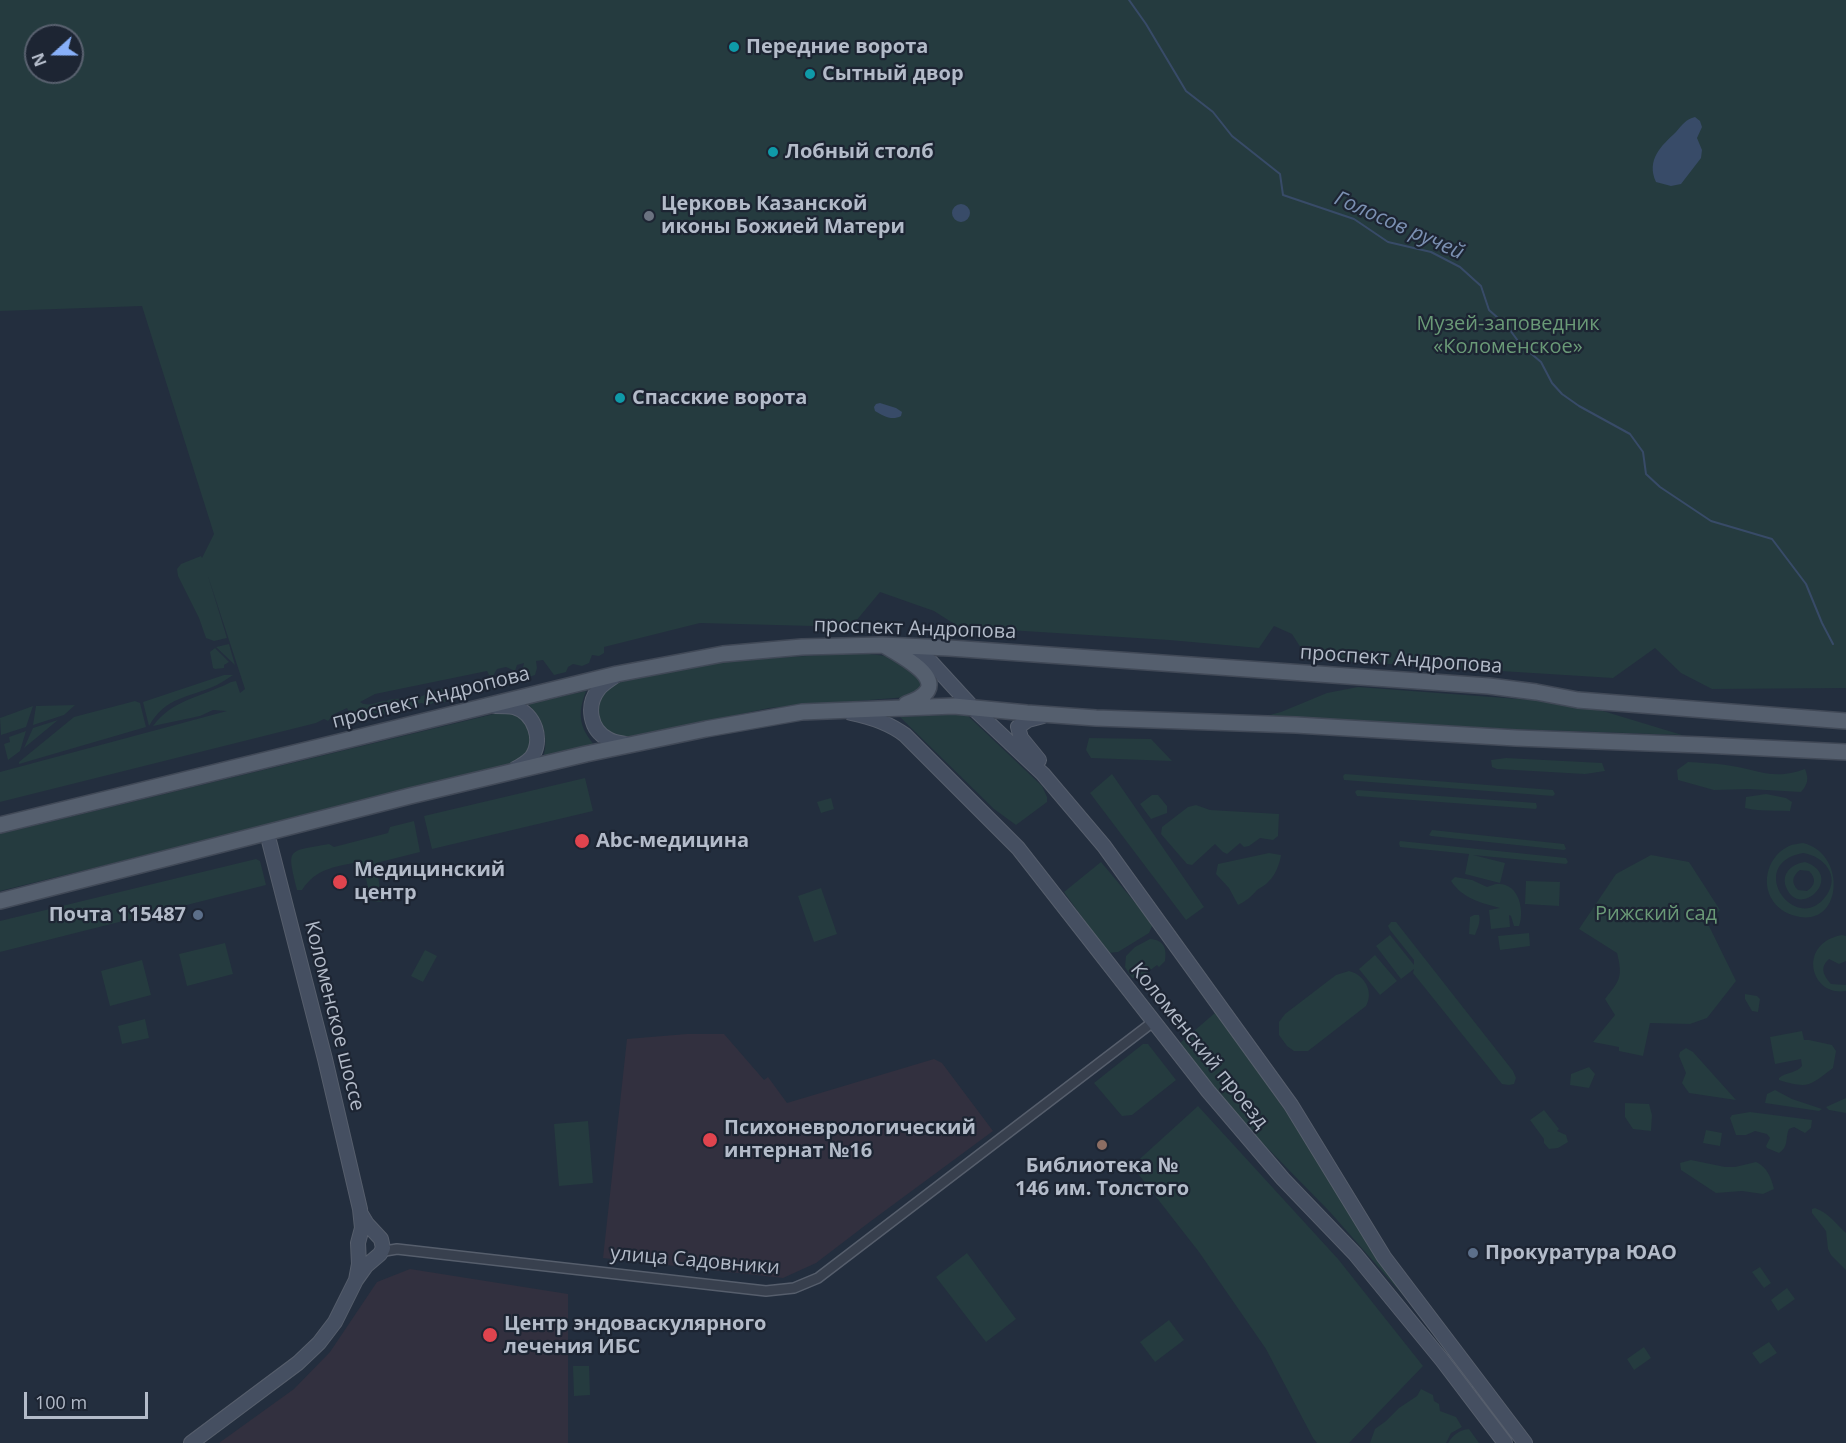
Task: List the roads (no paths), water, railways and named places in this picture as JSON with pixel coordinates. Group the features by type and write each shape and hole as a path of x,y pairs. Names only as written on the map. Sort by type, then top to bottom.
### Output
{"main road":[{"path":"882,645 913,663 927,676 929,683 928,690 922,698 898,707"},
{"name":"проспект Андропова","path":"0,825 617,674 723,654 802,647 907,646 1489,686 1578,700 1846,721"},
{"name":"Коломенский проезд","path":"907,646 930,661 974,709 1016,747 1054,787 1104,846 1284,1096 1384,1257 1525,1443"},
{"path":"617,674 598,689 594,696 591,707 592,719 605,737 633,746"},
{"path":"0,901 505,773 586,754 802,712 954,706 1050,715 1846,752"},
{"path":"481,707 514,707 528,716 534,725 537,741 532,756 525,764 505,773"},
{"name":"Коломенский проезд","path":"837,710 872,717 905,735 1018,848 1208,1091 1283,1179 1355,1254 1442,1360 1505,1443"},
{"path":"1050,715 1028,720 1018,727 1021,738 1054,777 1054,787"},
{"name":"Коломенское шоссе","path":"267,833 325,1059 360,1209 362,1228 359,1245"},
{"name":"Коломенское шоссе","path":"360,1209 367,1224 379,1237"},
{"path":"193,1442 267,1388 316,1346 335,1322 356,1280 378,1255 383,1245 379,1237 368,1233 359,1245 356,1280"},
{"path":"359,1245 367,1257 378,1255"}],"street":[{"name":"улица Садовники","path":"378,1255 384,1251 397,1250 766,1291 794,1288 818,1278 1154,1022"},
{"name":"улица Садовники","path":"379,1237 397,1250"},
{"path":"1396,1304 1410,1293"}],"water":[{"path":"1695,117 1700,121 1702,127 1697,138 1702,150 1701,158 1681,184 1671,186 1656,182 1653,167 1657,154 1684,123"},
{"path":"957,204 965,204 970,209 968,220 957,222 952,217 952,209"},
{"path":"880,403 896,408 902,412 901,416 891,418 875,411 874,407"}],"waterway":[{"name":"Голосов ручей","path":"1129,0 1186,91 1213,112 1232,136 1280,174 1283,195 1354,219 1388,242 1431,252 1460,267 1481,286 1489,310 1507,326 1521,345 1541,362 1552,383 1562,394 1630,434 1643,452 1646,474 1660,487 1711,521 1772,539 1806,584 1833,644"}],"place":[{"name":"Передние ворота","path":"734,47"},
{"name":"Сытный двор","path":"810,74"},
{"name":"Лобный столб","path":"773,152"},
{"name":"Церковь Казанской иконы Божией Матери","path":"649,216"},
{"name":"Спасские ворота","path":"620,398"},
{"name":"Abc-медицина","path":"582,841"},
{"name":"Медицинский центр","path":"340,882"},
{"name":"Почта 115487","path":"198,915"},
{"name":"Психоневрологический интернат №16","path":"710,1140"},
{"name":"Библиотека № 146 им. Толстого","path":"1102,1145"},
{"name":"Прокуратура ЮАО","path":"1473,1253"},
{"name":"Центр эндоваскулярного лечения ИБС","path":"490,1335"}],"park label":[{"name":"Музей-заповедник «Коломенское»","path":"1508,336"},
{"name":"Рижский сад","path":"1656,914"}]}
